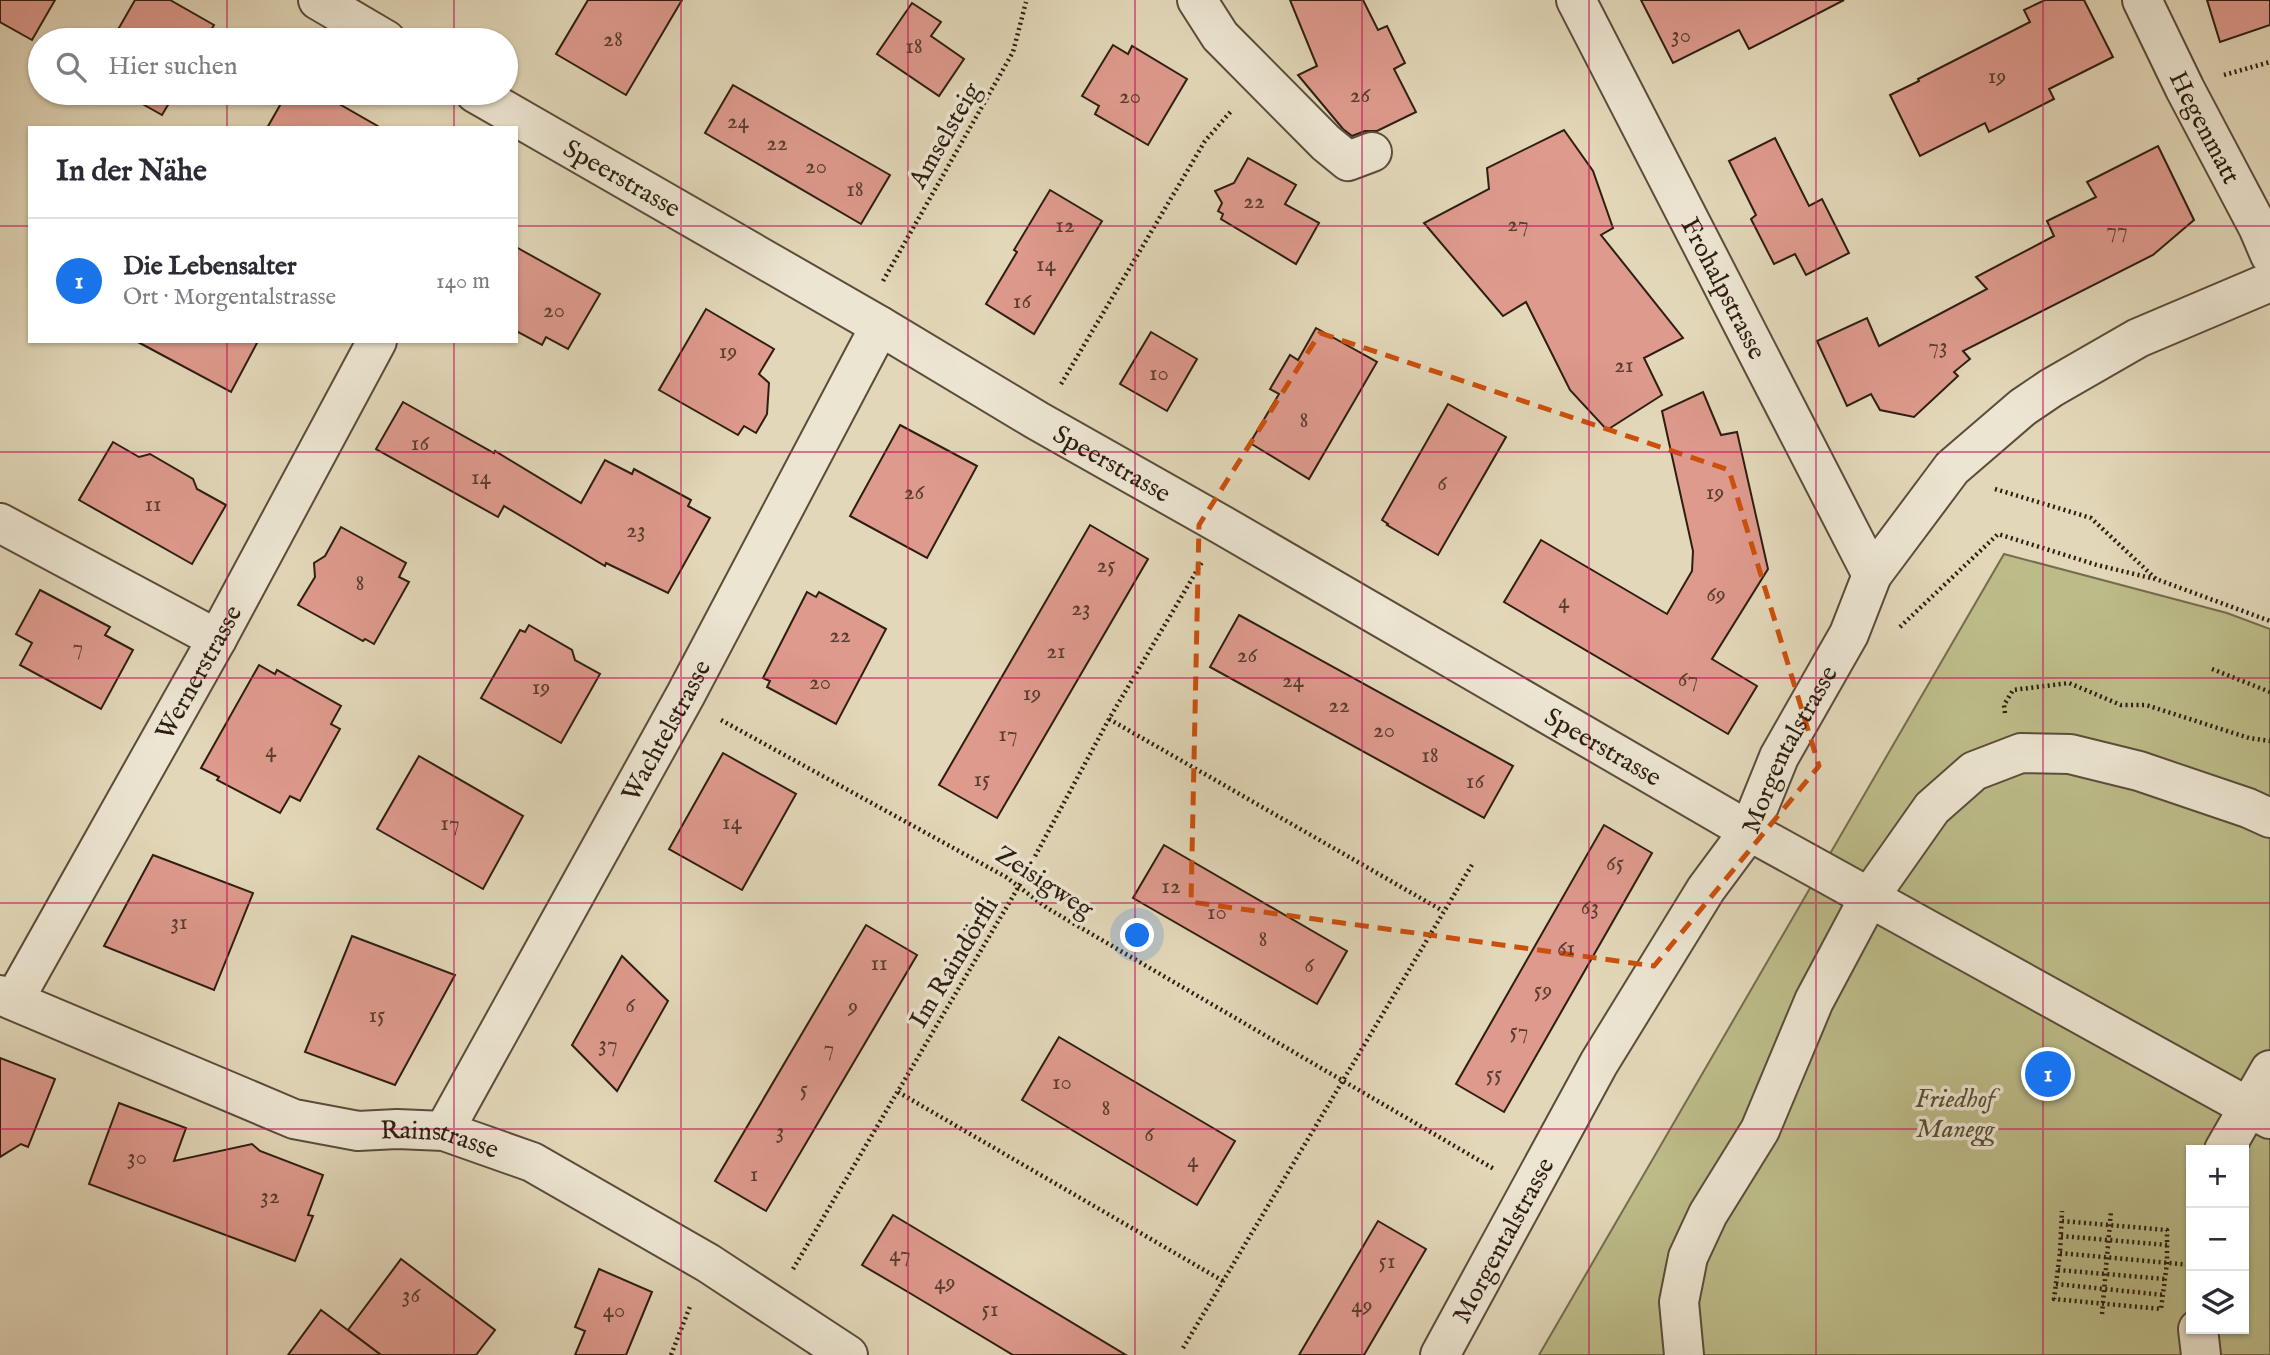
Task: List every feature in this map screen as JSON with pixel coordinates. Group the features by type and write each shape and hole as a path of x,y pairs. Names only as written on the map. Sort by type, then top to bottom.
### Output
{"street":[{"path":"318,0 366,28"},
{"path":"1197,0 1220,36 1326,142 1348,161 1372,152"},
{"name":"Frohalpstrasse","path":"1576,0 1872,575"},
{"name":"Hegenmatt","path":"2142,0 2270,254"},
{"name":"Speerstrasse","path":"490,110 880,326 1038,421 1246,538 1749,831 2259,1114"},
{"name":"Morgentalstrasse","path":"1440,1355 1598,1063 1706,889 1749,831 1779,757 1849,634 1872,575 1952,468 2023,407 2050,388 2138,338 2270,282"},
{"name":"Wachtelstrasse","path":"444,1131 686,694 880,326"},
{"name":"Wernerstrasse","path":"7,997 218,639 376,343"},
{"path":"0,523 218,639"},
{"path":"1684,1355 1679,1302 1688,1257 1708,1214 1760,1130 1814,1001 1870,896 1932,808 1974,771 2021,753 2070,754 2139,771 2270,818"},
{"name":"Rainstrasse","path":"7,997 295,1119 358,1131 444,1131 532,1162 708,1263 848,1355"},
{"path":"2229,1145 2259,1114 2270,1070"},
{"path":"2199,1334 2201,1355"}],"path":[{"name":"Amselsteig","path":"882,281 1013,52 1026,2"},
{"path":"2214,78 2270,62"},
{"path":"1061,384 1205,141 1262,76"},
{"path":"1990,487 2091,518 2156,579"},
{"path":"1892,634 1998,534 2098,565 2156,579 2270,621"},
{"name":"Im Raindörfli","path":"774,1307 792,1271 1019,887 1109,719 1203,561"},
{"path":"2213,669 2270,692"},
{"path":"2014,756 2004,705 2013,690 2069,682 2120,705 2146,705 2249,738 2270,741"},
{"name":"Zeisigweg","path":"713,715 1006,877 1047,908 1501,1173"},
{"path":"1109,719 1443,911"},
{"path":"1183,1349 1473,863"},
{"path":"898,1092 1223,1281"},
{"path":"2062,1211 2054,1299 2161,1309 2167,1264 2167,1230 2062,1221"},
{"path":"2102,1314 2112,1211"},
{"path":"2061,1236 2167,1245"},
{"path":"2060,1253 2186,1265"},
{"path":"671,1355 708,1263"},
{"path":"2058,1270 2165,1279"},
{"path":"2056,1284 2164,1295"}],"highlighted area":[{"path":"1320,333 1729,470 1819,766 1654,966 1191,902 1199,525"}],"green space":[{"name":"Friedhof Manegg","path":"2004,554 2227,613 2270,629 2270,1355 1539,1355"}],"building":[{"path":"0,0 55,0 39,28 28,28 28,38 0,22"},
{"path":"135,0 170,0 214,25 212,28 119,28"},
{"path":"588,0 682,0 626,95 556,54"},
{"path":"1290,0 1363,0 1378,30 1387,26 1405,63 1394,69 1416,112 1377,131 1365,131 1352,136 1343,129 1298,75 1317,66"},
{"path":"1641,0 1844,0 1749,49 1739,30 1673,63"},
{"path":"2045,0 2084,0 2113,57 2049,89 2054,99 1989,132 1985,123 1920,156 1890,95 2030,22 2024,10"},
{"path":"2207,0 2270,0 2270,25 2220,42"},
{"path":"912,3 941,22 931,36 964,59 939,96 877,54"},
{"path":"1113,45 1128,54 1132,46 1187,79 1148,145 1095,114 1099,106 1082,96"},
{"path":"733,85 890,175 861,224 705,133"},
{"path":"144,105 168,105 162,115"},
{"path":"280,105 341,105 378,126 268,126"},
{"path":"1564,130 1593,171 1613,228 1601,235 1683,338 1644,358 1662,395 1607,430 1570,390 1526,302 1503,316 1424,223 1489,189 1487,168"},
{"path":"1775,138 1809,206 1822,199 1849,253 1806,275 1795,254 1774,264 1751,219 1756,215 1729,161"},
{"path":"2158,146 2194,220 2153,255 1963,351 1970,359 1954,372 1958,376 1914,417 1880,410 1871,394 1847,406 1817,341 1867,318 1879,346 1987,289 1976,277 2054,236 2047,221 2096,197 2087,182"},
{"path":"1248,158 1296,185 1285,204 1319,223 1296,264 1221,219 1223,214 1218,211 1222,203 1215,191 1234,183"},
{"path":"1050,190 1102,221 1034,334 986,304"},
{"path":"518,248 600,294 568,349 546,337 542,345 518,332"},
{"path":"706,309 774,349 759,374 769,383 767,414 756,433 744,426 738,435 659,390"},
{"path":"1316,328 1377,362 1309,479 1250,443 1279,394 1270,389 1290,355 1298,360"},
{"path":"1151,332 1197,359 1167,411 1120,384"},
{"path":"140,343 257,343 231,392"},
{"path":"1703,392 1721,435 1737,432 1768,569 1712,659 1757,686 1728,734 1504,602 1541,540 1667,614 1692,571 1693,551 1662,411"},
{"path":"403,402 494,453 495,451 581,503 605,460 632,474 634,469 691,500 688,506 710,518 668,593 606,563 605,566 504,506 498,517 376,449"},
{"path":"1448,404 1506,437 1438,555 1382,520"},
{"path":"900,425 977,466 927,558 850,516"},
{"path":"113,442 139,457 150,454 193,479 197,489 226,505 192,564 79,500"},
{"path":"1090,525 1148,559 997,818 939,785"},
{"path":"341,527 406,563 399,577 409,582 374,644 365,639 363,641 298,605 315,577 314,563 325,556"},
{"path":"40,590 110,627 105,635 133,650 101,709 20,665 32,643 16,634"},
{"path":"807,592 816,597 819,592 886,629 836,724 767,687 770,681 763,678"},
{"path":"1239,615 1513,766 1484,818 1210,667"},
{"path":"529,625 572,650 575,660 600,674 561,743 481,698 520,630 525,632"},
{"path":"259,665 275,674 277,670 341,706 331,724 340,729 300,801 290,796 280,813 217,780 219,777 201,768"},
{"path":"723,753 796,794 742,890 669,849"},
{"path":"419,756 523,816 483,889 377,829"},
{"path":"1604,825 1652,853 1504,1112 1456,1084"},
{"path":"1164,845 1347,951 1317,1004 1133,898"},
{"path":"153,855 253,893 214,990 104,946"},
{"path":"866,925 917,955 766,1211 715,1181"},
{"path":"352,936 455,975 395,1085 305,1052"},
{"path":"622,956 668,1001 617,1091 572,1045"},
{"path":"1059,1037 1235,1141 1197,1205 1022,1100"},
{"path":"0,1058 55,1079 28,1147 21,1144 0,1157"},
{"path":"119,1103 186,1128 174,1161 252,1144 260,1151 323,1175 308,1215 313,1216 295,1261 89,1184"},
{"path":"893,1215 1126,1355 1013,1355 862,1265"},
{"path":"1378,1221 1426,1249 1364,1355 1299,1355"},
{"path":"401,1259 495,1330 476,1355 381,1355 348,1330"},
{"path":"599,1269 652,1292 626,1355 575,1355 585,1331 575,1327"},
{"path":"321,1310 381,1355 288,1355"}],"place":[{"name":"Die Lebensalter","path":"2048,1074"}]}
